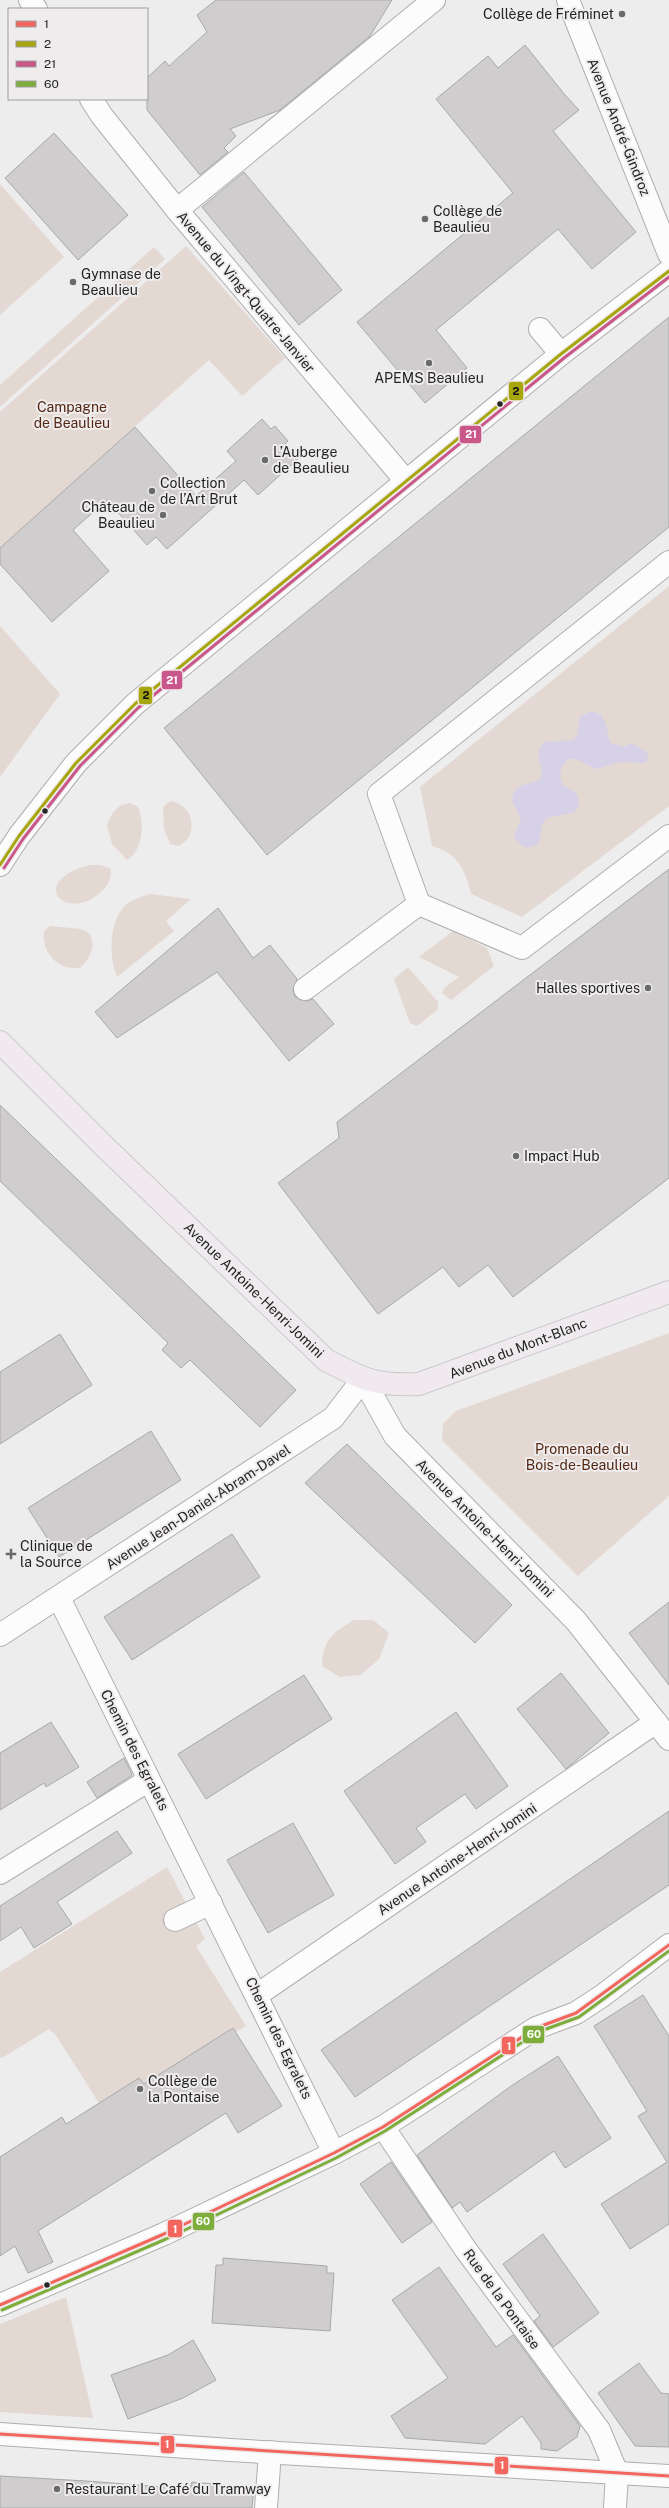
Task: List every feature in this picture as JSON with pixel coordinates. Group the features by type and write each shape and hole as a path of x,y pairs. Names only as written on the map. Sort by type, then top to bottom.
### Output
{"main road":[{"name":"Avenue Antoine-Henri-Jomini","path":"0,1042 104,1147 326,1360 363,1379"},
{"name":"Avenue du Mont-Blanc","path":"363,1379 392,1385 420,1384 669,1292"}],"street":[{"path":"177,210 434,0"},
{"name":"Avenue André-Gindroz","path":"568,0 669,254"},
{"name":"Avenue du Vingt-Quatre-Janvier","path":"92,100 102,116 177,210 406,481"},
{"path":"0,865 19,836 76,764 135,704 561,354 669,271"},
{"path":"540,329 561,354"},
{"path":"669,562 379,794 419,904 522,948 669,836"},
{"path":"305,989 419,904"},
{"name":"Avenue Jean-Daniel-Abram-Davel","path":"0,1635 334,1418 363,1379"},
{"name":"Avenue Antoine-Henri-Jomini","path":"257,1995 666,1734 576,1620 395,1436 363,1379"},
{"name":"Chemin des Egralets","path":"59,1598 211,1902 334,2153"},
{"path":"0,1873 149,1780"},
{"path":"175,1920 211,1902"},
{"path":"0,2305 164,2234 334,2153 383,2127 406,2114 536,2028 583,2008 669,1945"},
{"name":"Rue de la Pontaise","path":"383,2127 466,2250 599,2430 617,2473"},
{"path":"0,2434 669,2476"},
{"path":"266,2508 270,2452"},
{"path":"615,2508 617,2473"}],"green space":[{"path":"0,184 64,257 0,315"},
{"name":"Campagne de Beaulieu","path":"186,246 285,358 242,396 209,360 0,548 0,412"},
{"path":"154,247 165,259 0,407 0,385"},
{"path":"669,586 669,806 522,917 471,894 466,877 459,864 448,853 432,846 420,787"},
{"path":"0,626 60,694 0,777"},
{"path":"170,801 178,803 184,808 189,814 191,821 189,835 185,841 178,846 170,844 164,829 163,807"},
{"path":"130,803 138,807 142,828 136,850 127,860 112,844 107,826 110,817 115,810 125,804"},
{"path":"90,865 101,865 111,869 109,881 102,891 89,900 76,904 66,902 58,897 56,889 60,881 70,872"},
{"path":"150,894 191,899 166,921 174,931 117,977 114,969 112,941 118,915 128,903"},
{"path":"50,926 81,929 89,933 92,943 91,952 87,960 80,968 72,968 58,963 48,953 45,946 44,931"},
{"path":"453,931 487,948 494,966 451,1000 442,993 444,988 459,977 419,957"},
{"path":"408,967 438,1002 438,1009 417,1026 410,1023 394,979"},
{"name":"Promenade du Bois-de-Beaulieu","path":"669,1333 669,1496 578,1576 442,1440 443,1424 456,1411"},
{"path":"354,1620 373,1620 389,1633 379,1659 360,1675 340,1677 322,1666 324,1650 330,1638 335,1633"},
{"path":"167,1867 205,1939 196,1946 246,2026 236,2032 233,2028 144,2084 139,2078 99,2103 55,2034 49,2029 2,2058 0,2057 0,1972"},
{"path":"66,2297 93,2418 0,2412 0,2324"}],"shaded area":[{"path":"592,711 604,719 610,743 623,747 632,743 649,754 646,762 619,762 596,769 576,759 569,759 562,768 560,774 563,785 577,794 579,804 575,812 547,818 542,825 539,843 531,847 521,845 514,835 521,819 512,801 514,791 522,785 538,781 542,771 539,754 544,742 572,740 577,735 580,716"}],"building":[{"path":"216,0 392,0 370,36 280,110 230,129 236,136 224,148 228,152 200,175 147,110 148,77 165,61 169,66 207,32 197,15"},
{"path":"525,45 579,110 553,131 636,232 592,269 558,229 436,330 467,368 425,403 357,322 513,193 436,99 488,56 498,68"},
{"path":"54,133 128,215 78,260 5,178"},
{"path":"244,172 342,290 299,325 202,207"},
{"path":"669,317 669,527 267,855 164,728"},
{"name":"Château de Beaulieu","path":"262,419 271,429 275,426 288,441 285,444 298,459 258,495 244,480 167,549 156,537 147,545 107,500 73,530 109,571 52,622 0,564 0,548 135,427 196,496 236,461 227,451"},
{"path":"669,869 669,1178 513,1297 488,1265 459,1287 443,1267 378,1314 278,1183 339,1138 337,1122"},
{"path":"218,908 253,958 270,945 297,979 293,990 295,997 306,1001 313,999 334,1024 289,1061 217,972 117,1038 95,1012"},
{"path":"0,1105 296,1390 260,1427 190,1360 181,1368 162,1350 168,1343 0,1181"},
{"path":"60,1334 92,1385 0,1444 0,1372"},
{"path":"151,1431 181,1480 59,1557 28,1508"},
{"path":"347,1444 512,1605 475,1643 305,1483"},
{"path":"232,1534 260,1577 132,1660 104,1617"},
{"path":"669,1602 669,1685 629,1633"},
{"path":"561,1673 609,1733 566,1769 517,1709"},
{"path":"304,1675 332,1719 206,1799 178,1754"},
{"path":"456,1712 508,1786 476,1809 465,1794 416,1828 426,1842 395,1864 344,1791"},
{"path":"51,1722 79,1767 46,1787 44,1783 0,1810 0,1753"},
{"path":"124,1758 132,1774 131,1776 97,1798 87,1782"},
{"path":"669,1811 669,1885 355,2097 321,2050"},
{"path":"293,1823 334,1895 268,1933 227,1860"},
{"path":"117,1831 132,1853 57,1902 72,1924 34,1948 21,1927 0,1941 0,1906"},
{"path":"643,1995 669,2036 669,2224 630,2249 601,2204 667,2162 638,2116 647,2111 594,2026"},
{"path":"233,2028 282,2106 238,2133 226,2113 38,2231 53,2262 28,2273 15,2246 0,2256 0,2157 62,2117 66,2124 139,2078 144,2084"},
{"path":"558,2056 611,2138 565,2168 554,2151 467,2212 460,2202 452,2208 417,2155 511,2086"},
{"path":"391,2162 432,2222 402,2243 360,2184"},
{"path":"543,2234 599,2313 553,2347 534,2321 540,2316 503,2264"},
{"path":"223,2258 327,2266 327,2273 334,2273 330,2331 212,2323 216,2265 223,2265"},
{"path":"439,2267 496,2347 513,2335 580,2426 577,2437 557,2451 541,2449 541,2443 522,2416 485,2444 405,2438 391,2416 448,2378 392,2300"},
{"path":"193,2340 216,2380 183,2398 128,2419 111,2375 168,2355"},
{"path":"639,2363 661,2393 669,2394 669,2447 635,2446 598,2393"},
{"path":"0,2476 190,2489 192,2482 254,2488 252,2508 0,2508"}],"transit line":[{"name":"2","path":"0,865 19,836 76,763 135,704 561,354 669,271"},
{"name":"21","path":"4,868 23,839 80,766 138,708 564,358 669,277"},
{"name":"1","path":"0,2305 164,2234 334,2153 383,2127 536,2028 576,2013 669,1945"},
{"name":"60","path":"2,2310 166,2239 336,2158 385,2131 538,2032 579,2017 669,1951"},
{"name":"1","path":"0,2434 669,2476"}],"place":[{"name":"Collège de Fréminet","path":"622,14"},
{"name":"Collège de Beaulieu","path":"425,219"},
{"name":"Gymnase de Beaulieu","path":"73,282"},
{"name":"APEMS Beaulieu","path":"429,363"},
{"name":"L’Auberge de Beaulieu","path":"265,460"},
{"name":"Collection de l’Art Brut","path":"152,491"},
{"name":"Château de Beaulieu","path":"163,515"},
{"name":"Halles sportives","path":"648,988"},
{"name":"Impact Hub","path":"516,1156"},
{"name":"Clinique de la Source","path":"11,1554"},
{"name":"Collège de la Pontaise","path":"140,2089"},
{"name":"Restaurant Le Café du Tramway","path":"57,2489"}]}
